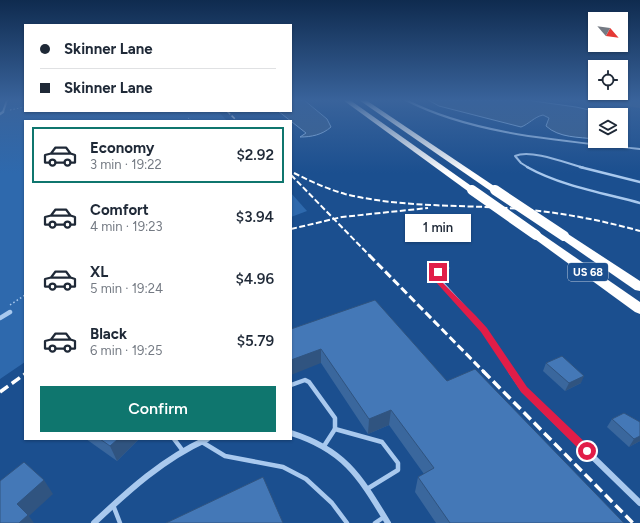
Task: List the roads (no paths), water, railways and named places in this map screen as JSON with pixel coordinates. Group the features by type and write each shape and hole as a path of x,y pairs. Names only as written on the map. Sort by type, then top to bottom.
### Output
{"highway":[{"name":"US 68","path":"380,124 640,309"},
{"name":"US 68","path":"398,124 640,288"}],"street":[{"path":"447,268 438,272 437,278 484,330 524,390 640,502"},
{"path":"0,318 10,312"},
{"path":"292,433 309,438 341,458 354,471 386,520"},
{"path":"94,523 156,469 183,451 204,440"}],"lane":[{"path":"478,124 556,139 640,150"},
{"path":"640,182 534,155 522,153 515,156 521,163 545,176 640,203"},
{"path":"292,386 305,380 309,382 335,418 335,429 324,446"},
{"path":"335,429 382,442 398,463 398,470 367,489"},
{"path":"175,440 183,451"},
{"path":"204,440 225,456 283,467 306,479 332,503 347,523"},
{"path":"113,505 120,523"},
{"path":"375,523 386,520"}],"railway":[{"path":"294,173 332,190 365,198 426,205 508,208 542,211 591,219 640,231"},
{"path":"292,176 334,219"},
{"path":"334,219 428,208"},
{"path":"292,229 334,219"},
{"path":"334,219 370,256"},
{"path":"369,255 484,372"},
{"path":"483,371 633,523"},
{"path":"0,392 24,375"}]}
